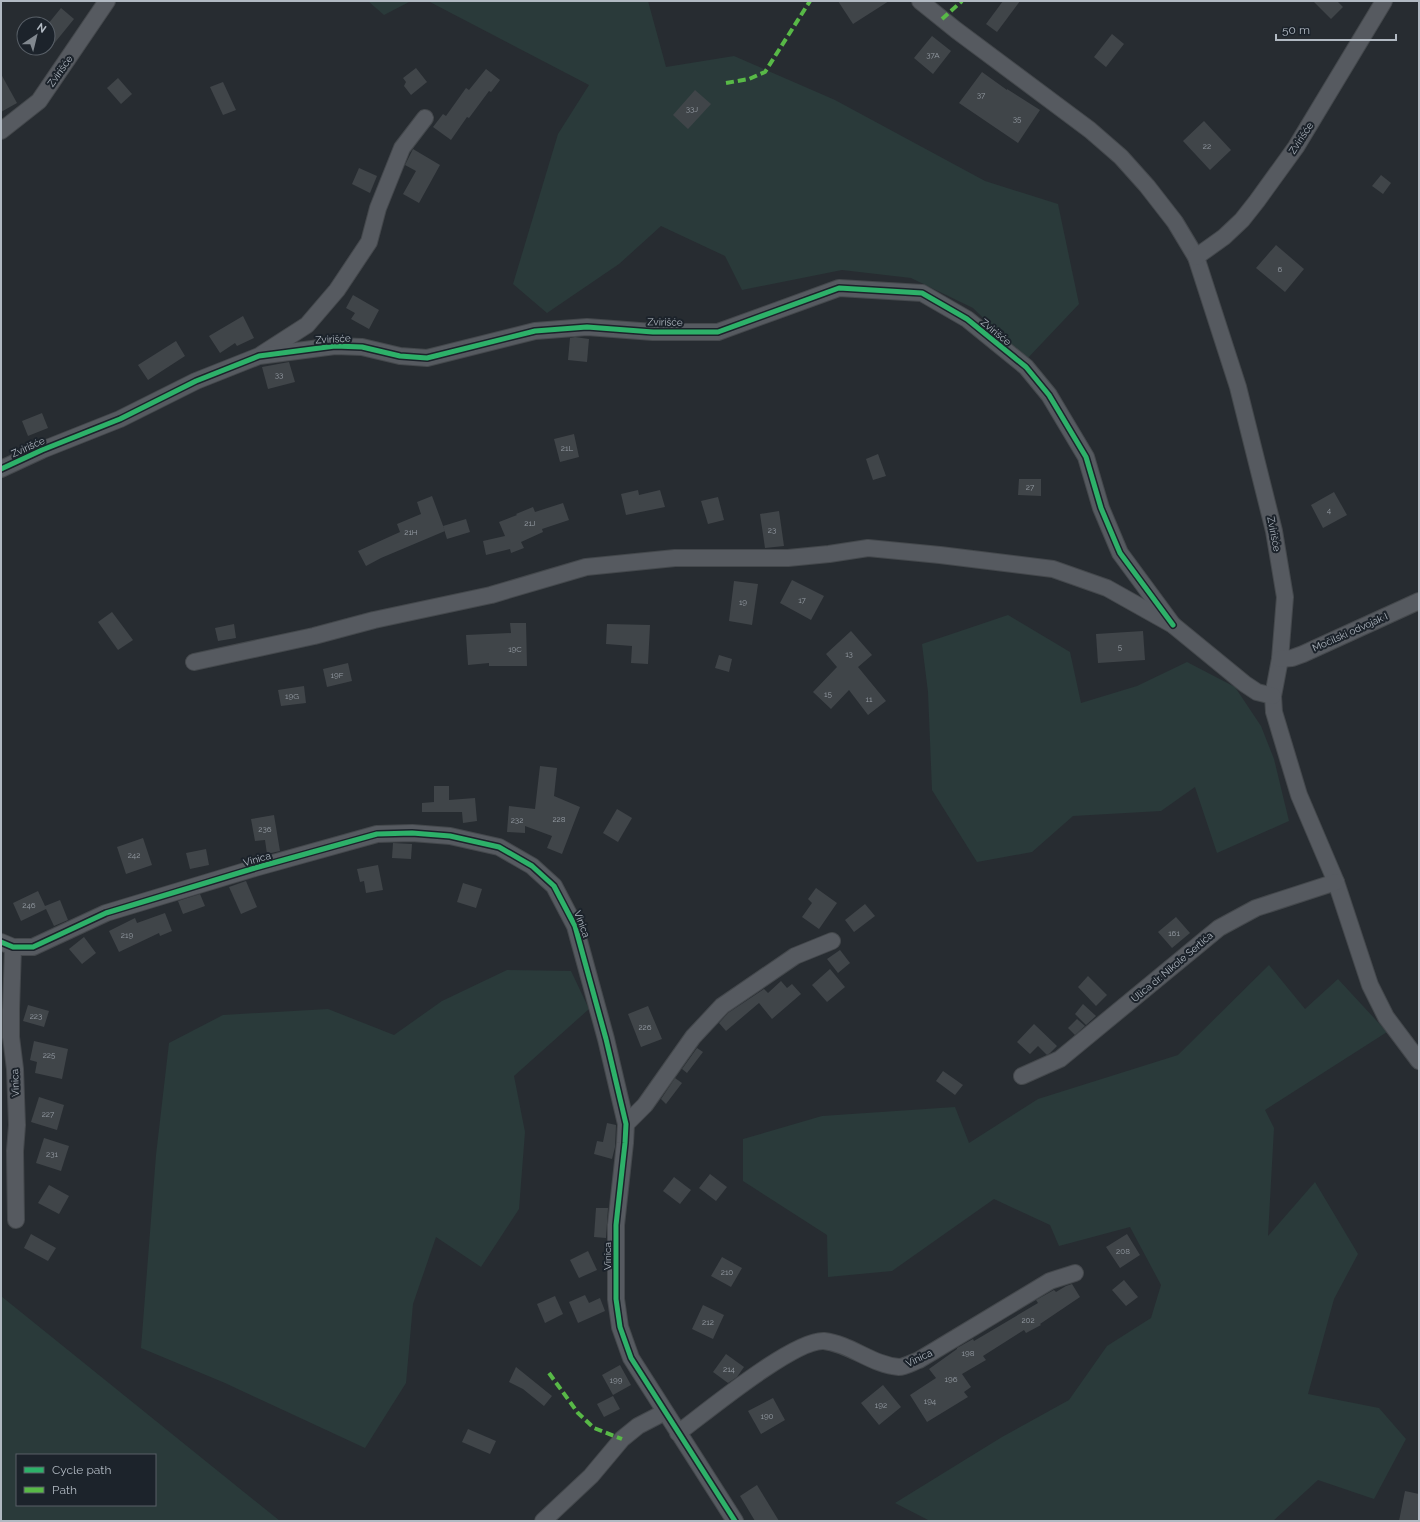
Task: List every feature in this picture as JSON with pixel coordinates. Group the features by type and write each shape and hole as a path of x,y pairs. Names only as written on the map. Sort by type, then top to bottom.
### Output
{"street":[{"name":"Zvirišće","path":"1,131 39,101 107,1"},
{"name":"Zvirišće","path":"194,662 314,636 374,620 491,595 586,567 675,558 788,558 868,548 1053,569 1107,588 1173,625 1245,684 1257,692 1273,696 1280,659 1285,597 1274,530 1238,387 1196,257 1175,222 1147,186 1121,157 1090,130 956,30 920,1"},
{"name":"Zvirišće","path":"1196,257 1224,237 1242,220 1261,195 1296,147 1384,1"},
{"name":"Zvirišće","path":"1,469 42,450 120,419 196,381 259,356 307,325 337,290 369,242 378,208 402,148 425,118"},
{"name":"Zvirišće","path":"259,356 334,346 362,347 400,356 427,358 535,331 587,327 652,332 718,332 839,288 922,293 967,319 1026,367 1049,395 1086,457 1100,508 1120,553 1173,625"},
{"name":"Močilski odvojak I","path":"1280,659 1292,658 1303,654 1419,601"},
{"path":"1273,696 1274,712 1299,795 1336,882 1370,985 1386,1017 1419,1061"},
{"name":"Vinica","path":"16,1220 16,1083 11,1037 7,945 33,947 106,913 255,868 377,834 412,833 450,836 499,847 532,866 554,886 575,926 606,1038 626,1124 626,1143 616,1225 617,1306 620,1327 631,1358 735,1521"},
{"name":"Ulica dr. Nikole Sertića","path":"1022,1076 1060,1059 1219,928 1256,908 1336,882"},
{"path":"626,1124 645,1106 692,1037 722,1006 795,956 832,941"},
{"name":"Vinica","path":"678,1433 772,1363 805,1346 823,1341 842,1345 885,1364 900,1367 919,1360 1050,1281 1075,1273"},
{"path":"543,1521 591,1476 622,1439 638,1426 665,1412"}],"shaded area":[{"path":"368,1 411,1 384,15"},
{"path":"428,1 648,1 666,67 734,56 835,100 985,181 1058,204 1079,304 1026,360 973,308 911,278 842,270 742,290 725,256 661,226 619,264 547,313 513,284 558,134 589,85"},
{"path":"1008,615 1070,652 1081,703 1137,686 1187,662 1235,687 1261,726 1274,759 1289,821 1217,853 1195,787 1161,811 1073,816 1032,852 977,862 932,790 928,692 922,644"},
{"path":"1269,965 1305,1009 1338,979 1387,1032 1265,1110 1274,1128 1268,1236 1315,1182 1358,1254 1334,1299 1308,1394 1379,1408 1406,1439 1374,1499 1318,1480 1273,1521 930,1521 895,1503 1002,1437 1069,1400 1107,1346 1151,1318 1161,1285 1130,1227 1059,1246 1050,1225 994,1199 892,1271 828,1277 827,1235 743,1181 743,1139 822,1116 955,1107 969,1143 1038,1099 1178,1055"},
{"path":"507,970 571,971 589,1009 514,1076 525,1132 519,1209 481,1267 436,1237 413,1304 406,1383 365,1448 225,1383 141,1348 156,1155 169,1043 223,1015 328,1009 394,1035 442,1001"},
{"path":"1,1296 280,1521 1,1521"}],"building":[{"path":"838,1 889,1 853,24"},
{"path":"1003,1 1020,1 997,32 986,24"},
{"path":"1313,1 1337,1 1343,7 1331,19"},
{"path":"61,8 74,19 56,41 56,16 54,16"},
{"path":"1112,34 1124,44 1106,67 1094,57"},
{"path":"932,36 951,51 933,74 914,58"},
{"path":"416,68 427,82 411,95 404,86 406,82 403,78"},
{"path":"486,69 500,80 491,92 489,91 469,118 467,117 451,140 433,127 443,114 446,116 466,88 469,90"},
{"path":"982,72 1007,90 1040,110 1018,143 959,103"},
{"path":"1,74 17,103 1,112"},
{"path":"118,78 132,94 121,104 107,88"},
{"path":"223,82 236,110 223,115 210,87"},
{"path":"695,90 711,104 688,129 673,115"},
{"path":"1204,121 1231,150 1210,170 1183,141"},
{"path":"413,149 440,165 419,203 403,194 416,171 405,165"},
{"path":"359,168 377,176 370,193 352,184"},
{"path":"1381,175 1391,183 1383,194 1372,186"},
{"path":"1276,245 1304,269 1285,292 1256,268"},
{"path":"353,295 379,310 369,329 351,319 355,313 346,308"},
{"path":"243,316 254,338 237,346 235,343 220,353 209,336"},
{"path":"575,337 589,339 587,362 568,360 570,338"},
{"path":"176,341 185,356 148,380 138,365"},
{"path":"289,362 295,382 268,389 262,367"},
{"path":"42,413 48,428 28,436 22,421"},
{"path":"574,434 579,457 560,462 554,439"},
{"path":"878,454 886,476 873,480 866,459"},
{"path":"1019,479 1041,479 1041,496 1018,495"},
{"path":"638,490 639,495 660,490 665,507 626,515 621,494"},
{"path":"1334,492 1347,515 1323,528 1311,505"},
{"path":"432,496 445,531 381,558 366,566 358,551 400,532 397,524 421,514 417,502"},
{"path":"718,497 724,520 708,524 701,501"},
{"path":"563,503 569,520 542,529 543,532 521,542 524,548 511,553 510,549 486,555 483,541 505,536 499,522 533,507 535,512"},
{"path":"779,511 784,546 765,548 760,514"},
{"path":"466,519 470,532 447,539 443,526"},
{"path":"792,580 824,596 811,620 780,603"},
{"path":"734,581 758,584 752,625 729,621"},
{"path":"112,612 133,640 118,650 98,622"},
{"path":"510,623 526,623 527,666 489,666 489,663 468,665 466,635 511,633"},
{"path":"234,624 236,638 218,641 215,628"},
{"path":"607,624 650,625 648,664 631,663 632,646 606,644"},
{"path":"851,631 872,655 858,667 886,701 868,715 849,690 831,709 813,692 837,667 826,654"},
{"path":"1143,631 1145,660 1098,663 1096,634"},
{"path":"719,655 732,659 729,672 715,668"},
{"path":"348,663 352,681 327,687 323,669"},
{"path":"304,686 306,703 281,706 278,690"},
{"path":"540,766 557,768 554,796 580,807 562,854 547,848 552,836 525,826 525,833 507,832 509,806 535,809"},
{"path":"434,786 449,786 449,800 475,798 477,821 463,823 462,812 422,812 422,803 434,802"},
{"path":"617,809 632,818 618,842 603,833"},
{"path":"274,815 280,851 267,854 265,840 255,841 251,819"},
{"path":"143,838 152,865 126,874 117,847"},
{"path":"393,843 412,844 411,859 392,858"},
{"path":"206,849 209,865 190,869 186,853"},
{"path":"378,865 383,890 366,893 364,881 360,882 357,869"},
{"path":"246,881 257,907 241,914 229,887"},
{"path":"463,883 482,889 476,908 457,902"},
{"path":"816,888 837,903 819,929 802,917 812,903 808,899"},
{"path":"38,891 45,906 60,900 68,920 54,926 46,909 21,921 13,903"},
{"path":"200,894 205,906 183,914 178,901"},
{"path":"865,904 875,916 854,932 845,920"},
{"path":"165,913 172,931 160,936 159,933 119,952 109,931 135,918 137,923"},
{"path":"1176,917 1190,933 1172,948 1158,932"},
{"path":"84,937 96,953 82,964 69,949"},
{"path":"840,950 850,963 838,973 827,959"},
{"path":"830,969 845,987 827,1002 812,985"},
{"path":"1088,976 1107,995 1096,1006 1078,987"},
{"path":"781,981 787,988 792,984 801,994 772,1019 759,1003 726,1031 719,1023 728,1013 764,989 768,993"},
{"path":"1083,1004 1096,1016 1086,1025 1075,1014"},
{"path":"28,1005 49,1011 44,1027 23,1021"},
{"path":"648,1006 662,1039 641,1047 628,1014"},
{"path":"1077,1019 1085,1026 1075,1035 1068,1028"},
{"path":"1034,1024 1057,1046 1047,1055 1038,1046 1030,1054 1017,1042"},
{"path":"34,1041 68,1049 62,1079 35,1073 37,1062 30,1060"},
{"path":"697,1048 703,1052 687,1073 682,1069"},
{"path":"943,1071 963,1085 955,1095 936,1081"},
{"path":"675,1078 682,1083 666,1104 661,1099"},
{"path":"39,1097 64,1105 57,1130 31,1122"},
{"path":"607,1123 616,1125 615,1147 612,1159 594,1154 597,1141 603,1142"},
{"path":"44,1138 69,1146 61,1171 36,1163"},
{"path":"710,1174 727,1187 716,1201 699,1188"},
{"path":"674,1177 691,1190 680,1204 663,1191"},
{"path":"49,1185 69,1196 59,1214 38,1203"},
{"path":"596,1208 608,1208 606,1238 594,1237"},
{"path":"31,1234 56,1248 48,1261 24,1248"},
{"path":"1127,1234 1140,1255 1120,1268 1106,1247"},
{"path":"588,1251 597,1270 579,1278 570,1260"},
{"path":"722,1257 742,1268 731,1287 711,1276"},
{"path":"1124,1280 1138,1297 1126,1306 1112,1290"},
{"path":"1072,1284 1080,1297 1040,1324 1041,1325 1026,1333 1024,1330 983,1356 986,1360 962,1374 971,1387 964,1392 968,1397 927,1422 910,1395 936,1378 929,1369 957,1348 973,1339 974,1341 1038,1303 1036,1300 1054,1290 1056,1292"},
{"path":"585,1295 589,1303 600,1298 605,1311 578,1323 569,1302"},
{"path":"555,1296 563,1314 545,1323 537,1304"},
{"path":"703,1305 724,1315 713,1339 692,1329"},
{"path":"726,1354 744,1367 737,1377 728,1383 713,1372"},
{"path":"620,1365 631,1385 613,1395 602,1375"},
{"path":"516,1367 552,1396 544,1406 523,1389 509,1382"},
{"path":"883,1385 901,1407 879,1425 861,1403"},
{"path":"613,1396 620,1409 604,1417 597,1404"},
{"path":"773,1398 785,1420 761,1434 748,1411"},
{"path":"468,1429 496,1441 490,1454 462,1442"},
{"path":"757,1485 779,1521 755,1521 740,1496"},
{"path":"1405,1491 1419,1494 1419,1521 1399,1521"}],"marked path":[{"path":"726,83 749,79 765,72 810,1"},
{"path":"942,19 962,1"},
{"path":"549,1373 578,1413 594,1428 622,1439"}],"cycle path":[{"path":"1,469 42,450 120,419 196,381 259,356 335,346 362,347 400,356 427,358 535,331 587,327 653,332 718,332 839,288 922,293 967,319 1026,367 1049,395 1086,457 1101,508 1120,553 1173,625"},
{"path":"1,942 13,947 33,947 106,913 255,868 377,834 412,833 450,836 499,847 532,866 554,886 575,926 606,1039 626,1124 616,1225 616,1299 620,1327 631,1358 735,1521"}]}
